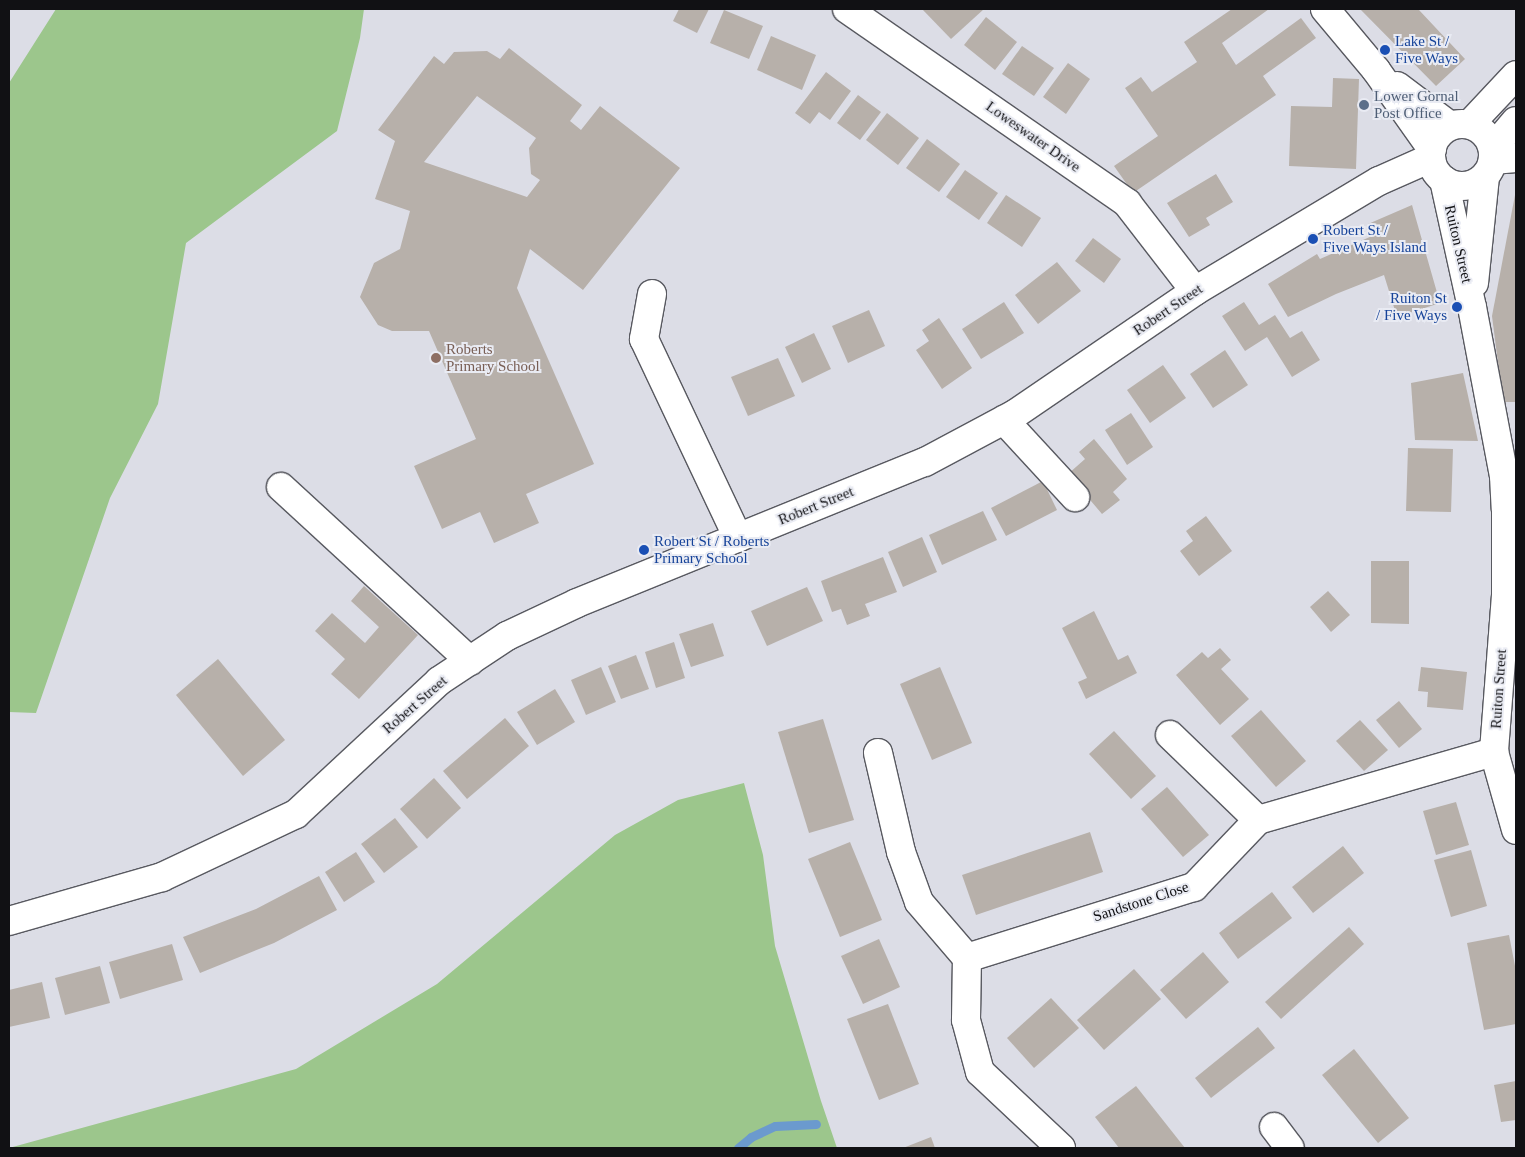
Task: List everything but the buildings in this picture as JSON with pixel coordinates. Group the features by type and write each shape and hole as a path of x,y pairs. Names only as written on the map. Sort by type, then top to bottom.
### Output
{"street":[{"name":"Loweswater Drive","path":"847,9 1127,202 1195,291"},
{"path":"1325,9 1376,70 1435,162 1455,185 1468,185 1497,161 1516,121"},
{"path":"1376,70 1460,125 1480,128 1488,137 1497,161"},
{"path":"1435,162 1441,131 1460,125 1516,75"},
{"name":"Ruiton Street","path":"1472,307 1497,161"},
{"name":"Robert Street","path":"9,921 162,877 296,814 439,681 507,636 577,603 926,462 1004,420 1195,291 1378,181 1435,162"},
{"name":"Ruiton Street","path":"1435,162 1472,307 1511,510 1494,752 1516,830"},
{"path":"652,294 644,339 738,538"},
{"path":"1004,420 1075,497"},
{"path":"282,487 470,661"},
{"path":"1170,734 1258,820 1494,752"},
{"path":"878,753 901,852 919,902 967,958 966,1020 980,1072 1061,1148"},
{"name":"Sandstone Close","path":"967,958 1194,887 1258,820"},
{"path":"1274,1127 1290,1148"}],"green space":[{"path":"56,9 364,9 360,38 337,131 186,243 158,404 110,498 36,713 9,712 9,83"},
{"path":"744,783 763,855 775,946 821,1101 837,1148 9,1148 296,1069 437,984 615,835 678,800"}],"waterway":[{"path":"738,1148 751,1137 775,1126 816,1124"}],"place":[{"name":"Lake St / Five Ways","path":"1385,50"},
{"name":"Lower Gornal Post Office","path":"1364,105"},
{"name":"Robert St / Five Ways Island","path":"1313,239"},
{"name":"Ruiton St / Five Ways","path":"1457,307"},
{"name":"Roberts Primary School","path":"436,358"},
{"name":"Robert St / Roberts Primary School","path":"644,550"}]}
